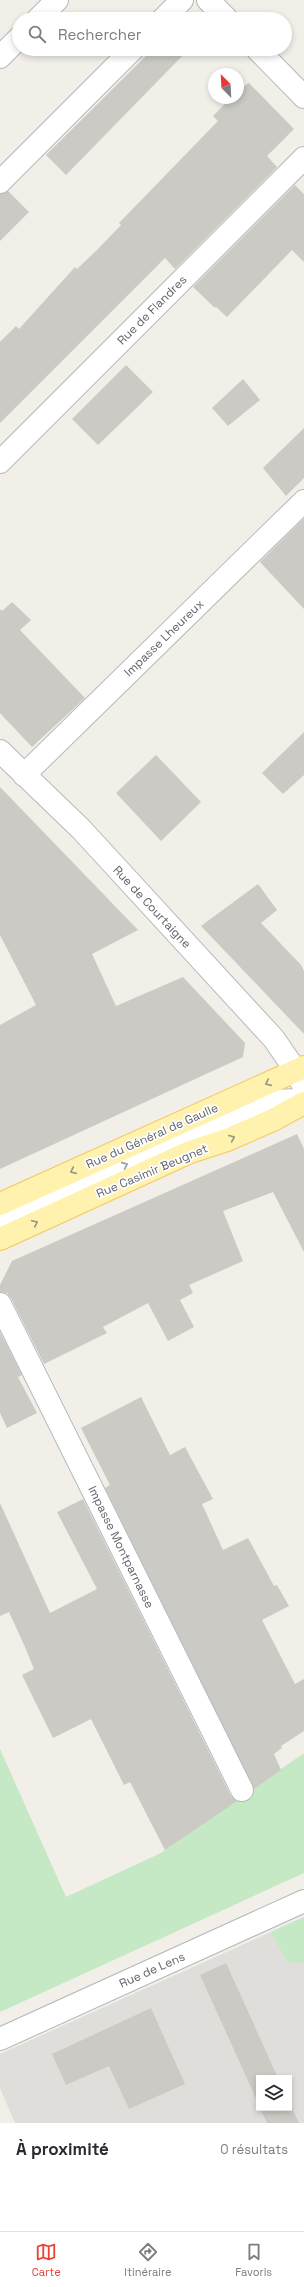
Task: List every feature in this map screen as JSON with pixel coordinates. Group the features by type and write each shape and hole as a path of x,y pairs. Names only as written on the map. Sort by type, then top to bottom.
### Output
{"main road":[{"name":"Rue du Général de Gaulle","path":"0,1204 301,1075"},
{"name":"Rue Casimir Beugnet","path":"0,1239 190,1152 227,1140 266,1123 304,1101"}],"street":[{"path":"45,12 57,0"},
{"path":"170,12 182,0"},
{"path":"208,0 220,12"},
{"path":"0,57 12,45"},
{"path":"0,182 126,56"},
{"path":"264,56 304,96"},
{"name":"Rue de Flandres","path":"0,462 304,158"},
{"name":"Impasse Lheureux","path":"24,774 304,501"},
{"name":"Rue de Courtaigne","path":"0,750 81,830 274,1039 301,1075"},
{"path":"0,1221 265,1101 304,1101"},
{"name":"Impasse Montparnasse","path":"0,1304 242,1790"},
{"name":"Rue de Lens","path":"0,2039 304,1901"}],"shaded area":[{"path":"304,1917 304,2123 15,2123 0,2088 0,2054"}],"green space":[{"path":"0,1749 66,1897 161,1853 304,1753 304,1873 0,2012"},
{"path":"304,1917 304,1963 287,1962 271,1932"}],"building":[{"path":"146,56 182,56 66,175 46,155"},
{"path":"249,83 294,129 267,156 277,167 175,269 165,258 0,423 0,342 16,326 19,329 75,267 77,269 121,225 119,223 218,121 213,116 225,104 244,104 244,86"},
{"path":"295,185 304,194 304,262 292,250 227,317 193,287"},
{"path":"8,191 29,212 0,241 0,194"},
{"path":"126,365 153,392 98,445 72,419"},
{"path":"243,379 260,400 228,426 212,408"},
{"path":"304,428 304,478 286,496 263,468"},
{"path":"304,518 304,609 260,562"},
{"path":"12,602 31,620 20,630 85,698 32,747 0,713 0,609 2,611"},
{"path":"304,732 304,775 283,794 262,773"},
{"path":"156,755 201,802 161,841 116,793"},
{"path":"0,787 138,930 92,954 116,1006 183,977 245,1043 243,1057 0,1169 0,1025 36,1005 0,935"},
{"path":"258,884 277,910 261,923 301,965 304,971 304,1034 201,926"},
{"path":"297,1134 304,1149 304,1252 273,1192 223,1211 243,1261 189,1285 193,1293 180,1300 194,1327 168,1341 148,1303 103,1327 107,1333 44,1364 11,1298 7,1293 0,1292 0,1285 12,1261"},
{"path":"0,1332 22,1375 18,1377 37,1413 7,1428 0,1413"},
{"path":"141,1397 170,1455 185,1447 213,1499 202,1504 223,1550 248,1538 274,1586 277,1585 289,1606 262,1620 295,1684 304,1679 304,1731 281,1746 282,1748 274,1754 281,1770 254,1789 105,1488 110,1485 81,1428"},
{"path":"83,1499 231,1796 237,1801 165,1850 130,1782 124,1785 91,1719 53,1738 22,1675 34,1669 25,1647 9,1612 0,1616 0,1503 50,1613 97,1589 57,1512"},
{"path":"226,1963 277,2075 256,2075 256,2098 200,1975"},
{"path":"151,2008 185,2084 129,2109 109,2066 66,2085 52,2054"},
{"path":"292,2108 299,2123 267,2123 261,2111 292,2111"}]}
